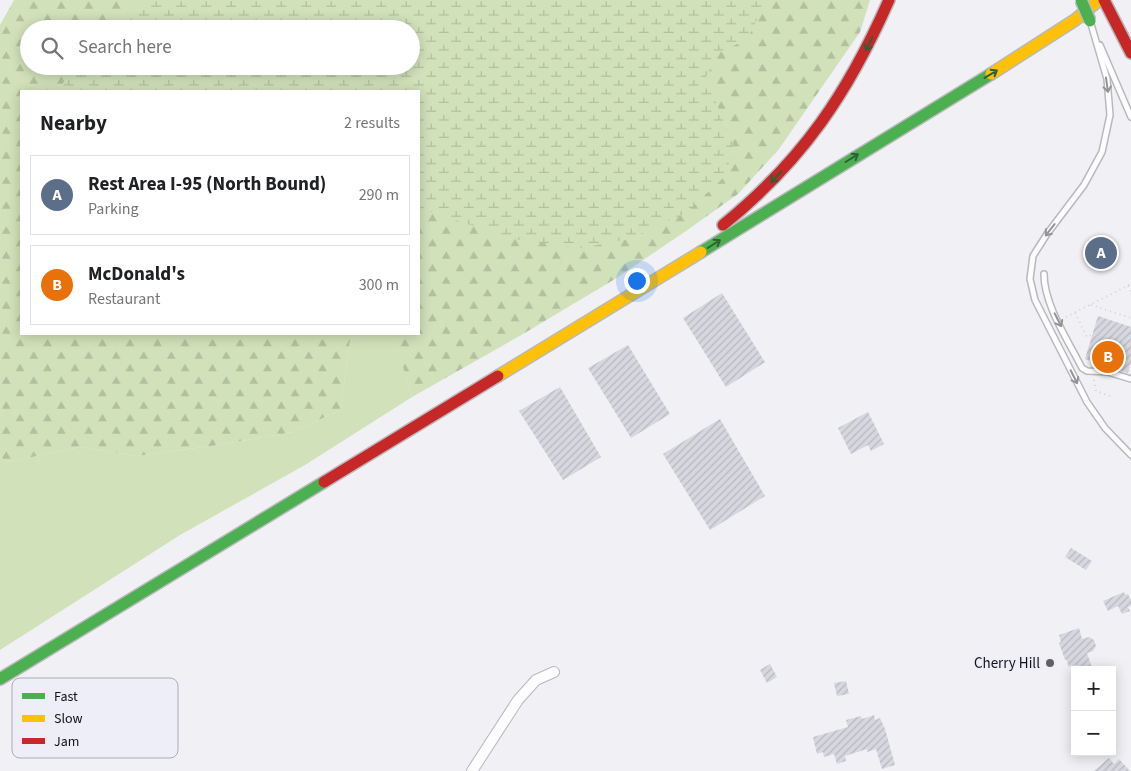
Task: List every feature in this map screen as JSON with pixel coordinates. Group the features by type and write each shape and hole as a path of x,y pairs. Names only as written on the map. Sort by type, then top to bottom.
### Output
{"highway":[{"path":"0,669 651,273 731,220 756,198 781,171 823,120 861,61 889,0"},
{"path":"1081,0 1090,21"},
{"path":"0,679 606,311 1046,40 1104,2 1131,53"}],"street":[{"path":"472,771 518,700 536,680 554,672"}],"lane":[{"path":"1090,21 1131,117"},
{"path":"1090,21 1107,79 1110,115 1102,152 1084,186 1047,234 1033,256 1030,279 1036,300 1086,402 1106,428 1131,455"},
{"path":"1044,274 1045,290 1050,305 1082,368 1094,372 1104,371 1131,379"}],"path":[{"path":"1066,317 1129,285 1131,292"},
{"path":"1091,305 1131,318"},
{"path":"1074,313 1087,337 1093,334"},
{"path":"1094,372 1094,381 1096,382 1094,387 1096,391 1113,397"}],"green space":[{"path":"14,0 870,0 860,32 779,149 738,194 615,279 412,397 392,335 420,335 420,90 20,90 20,335 355,335 350,341 340,410 293,432 137,456 80,447 8,462 0,457 0,25"},
{"path":"144,0 763,0 763,7 747,40 719,52 706,77 735,150 722,179 686,213 629,239 581,248 513,239 420,208 420,90 57,90 70,75 420,75 420,20 124,20"},
{"path":"355,335 394,336 412,397 305,465 180,535 0,650 0,457 8,462 80,447 137,456 293,432 340,410 350,341"}],"building":[{"path":"722,293 765,362 726,387 683,318"},
{"path":"1098,316 1131,327 1131,363 1128,373 1085,359"},
{"path":"628,345 670,414 631,438 588,368"},
{"path":"560,387 601,457 563,480 519,411"},
{"path":"868,412 884,444 871,451 868,445 851,454 838,428"},
{"path":"720,419 765,496 710,530 663,454"},
{"path":"1071,548 1092,561 1086,570 1065,557"},
{"path":"1124,592 1125,595 1128,594 1131,601 1131,606 1128,607 1130,611 1122,614 1118,606 1108,611 1103,601"},
{"path":"1079,628 1082,639 1089,637 1094,640 1096,646 1093,651 1087,653 1091,666 1076,665 1069,667 1059,643 1061,642 1059,635"},
{"path":"770,664 777,677 767,683 760,670"},
{"path":"846,681 849,694 837,696 834,683"},
{"path":"874,715 875,720 880,718 885,729 895,765 882,769 876,749 867,752 867,749 845,756 846,761 837,764 834,754 824,757 823,752 817,754 813,737 848,727 846,720 861,716 862,719"},
{"path":"1109,758 1114,764 1119,759 1130,771 1094,771"}],"traffic: fast":[{"path":"1081,0 1090,21"},
{"path":"701,252 991,74"},
{"path":"0,679 324,482"}],"traffic: slow":[{"path":"991,74 1075,20 1099,0"},
{"path":"498,376 701,252"}],"traffic: jam":[{"path":"723,225 777,176 821,123 857,65 889,0"},
{"path":"1104,0 1131,53"},
{"path":"324,482 498,376"}],"place":[{"name":"Rest Area I-95 (North Bound)","path":"1101,253"},
{"name":"McDonald's","path":"1108,357"},
{"name":"Cherry Hill","path":"1050,663"}]}
